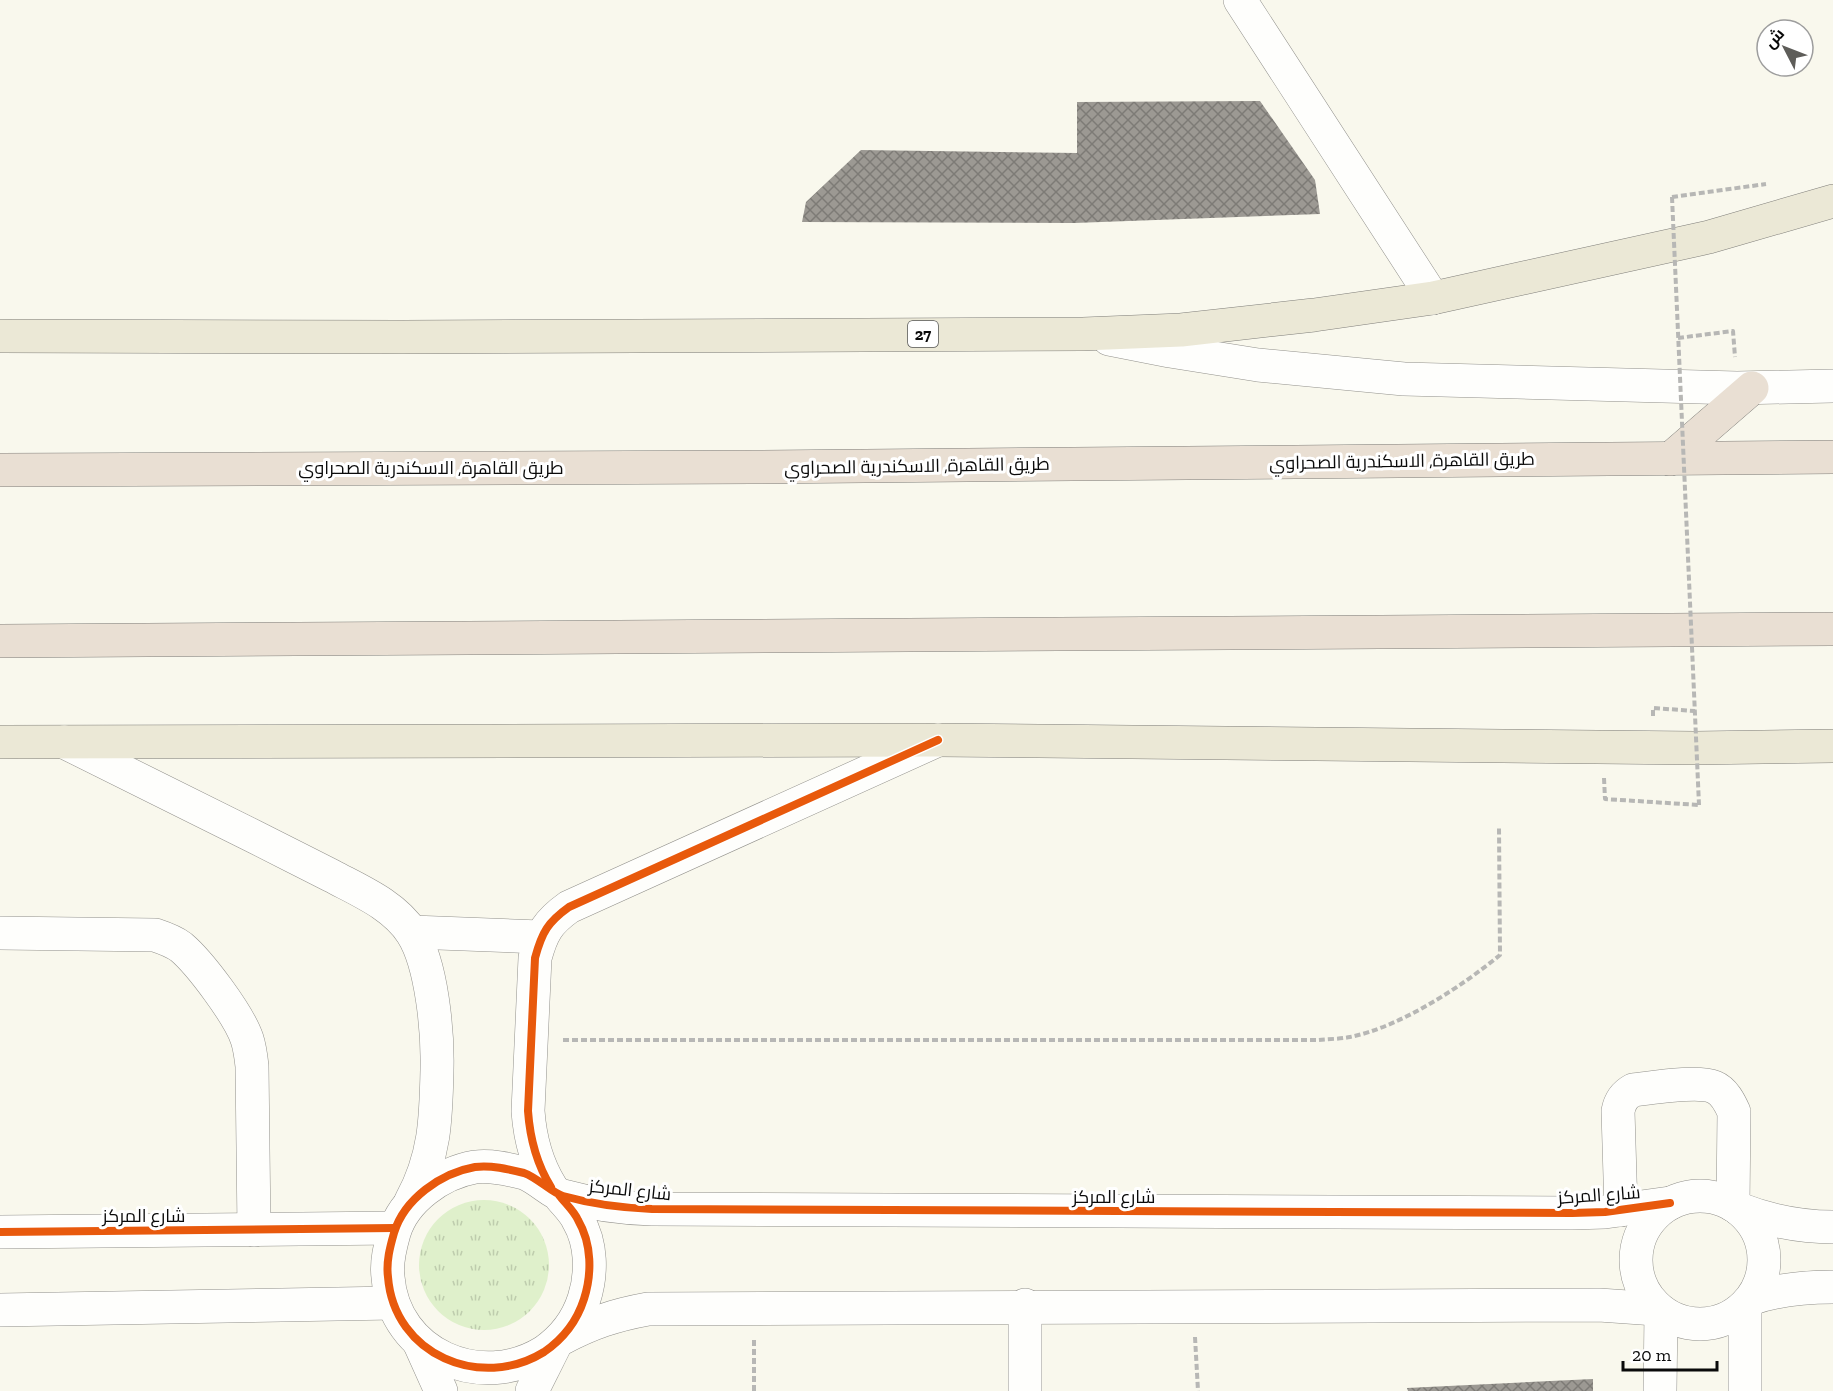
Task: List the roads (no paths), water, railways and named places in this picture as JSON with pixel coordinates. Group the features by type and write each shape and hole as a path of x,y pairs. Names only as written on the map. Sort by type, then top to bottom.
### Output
{"highway":[{"path":"1670,459 1752,388"},
{"name":"طريق القاهرة, الاسكندرية الصحراوي","path":"0,470 753,467 1833,457"},
{"path":"0,641 1833,629"}],"main road":[{"name":"27","path":"0,336 1083,334 1181,330 1314,315 1433,298 1709,237 1833,201"},
{"path":"0,742 938,740 1695,748 1833,746"}],"street":[{"path":"1240,0 1433,298"},
{"name":"27","path":"1083,334 1258,365 1346,374 1462,381 1752,388 1833,386"},
{"path":"532,1391 558,1342 580,1313 589,1283 589,1250 579,1220 540,1170 529,1131 530,1040 535,958 540,937 552,920 569,907 938,740"},
{"path":"64,742 288,853 374,899 395,913 412,932 424,954 438,1038 436,1119 434,1142 420,1185 402,1217 388,1253 388,1278 393,1303 404,1324 419,1342 441,1391"},
{"path":"412,932 540,937"},
{"path":"0,933 155,935 171,941 193,960 231,1008 246,1037 250,1052 254,1230"},
{"path":"1621,1210 1618,1111 1625,1095 1633,1089 1701,1084 1716,1087 1729,1100 1734,1112 1736,1207 1754,1224 1762,1241 1765,1261 1762,1281 1749,1303 1745,1391"},
{"path":"402,1217 428,1187 451,1174 476,1167 502,1167 527,1174 555,1191"},
{"name":"شارع المركز","path":"555,1191 590,1203 621,1208 652,1209 1594,1213 1670,1203"},
{"path":"1833,1227 1778,1222 1736,1207 1719,1198 1686,1197 1670,1203 1654,1215 1642,1233 1636,1252 1636,1273 1643,1292 1659,1311 1681,1323 1704,1325 1726,1320 1749,1303 1773,1292 1795,1288 1833,1287"},
{"name":"شارع المركز","path":"0,1232 254,1230 402,1217"},
{"path":"0,1310 393,1303"},
{"path":"419,1342 444,1359 472,1368 501,1369 530,1361 588,1324 648,1309 1599,1305 1659,1311"},
{"path":"1025,1306 1025,1391"},
{"path":"1659,1311 1660,1391"}]}
